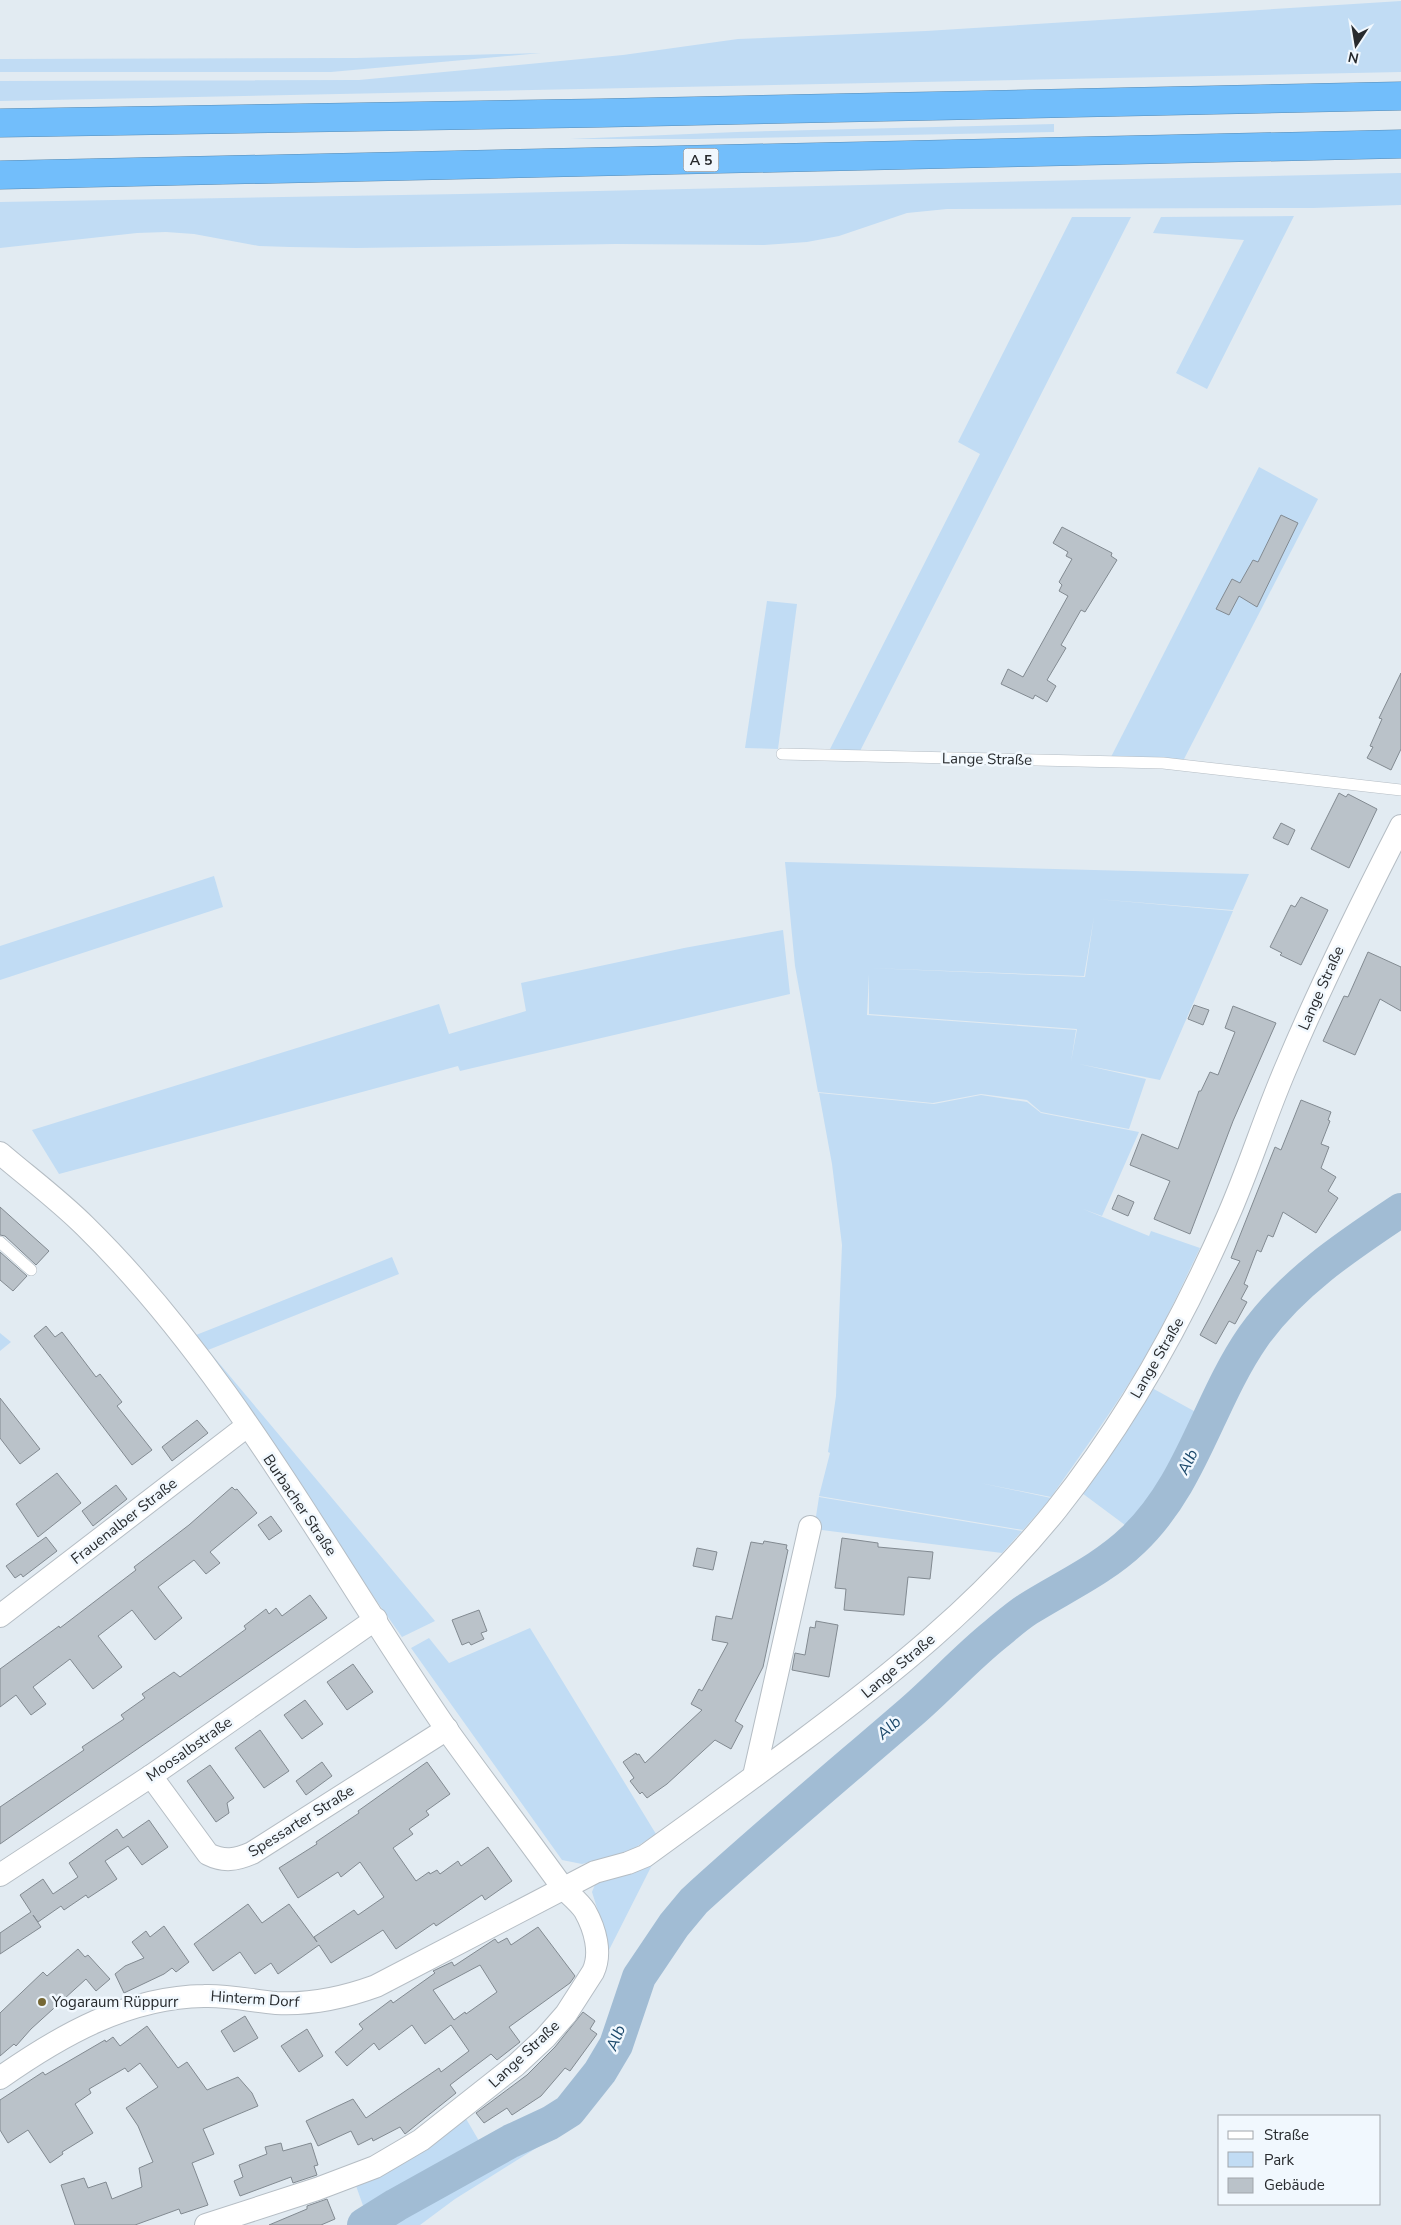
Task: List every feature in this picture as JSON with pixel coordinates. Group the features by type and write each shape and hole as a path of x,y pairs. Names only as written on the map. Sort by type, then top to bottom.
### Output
{"highway":[{"path":"0,123 602,114 1401,96"},
{"name":"A 5","path":"0,175 1401,144"}],"street":[{"name":"Lange Straße","path":"206,2225 317,2189 375,2167 399,2155 422,2140 486,2090 545,2038 566,2014 597,1964 598,1948 584,1910 563,1888 595,1872 645,1856 872,1689 916,1653 965,1608 1018,1553 1056,1509 1108,1440 1171,1336 1229,1214 1287,1065 1343,941 1401,826"},
{"name":"Burbacher Straße","path":"0,1153 84,1224 152,1300 195,1352 247,1426 447,1729 563,1888"},
{"name":"Frauenalber Straße","path":"0,1616 247,1426"},
{"path":"754,1776 810,1527"},
{"name":"Moosalbstraße","path":"0,1875 151,1776 376,1619"},
{"name":"Spessarter Straße","path":"151,1776 208,1854 229,1860 252,1853 447,1729"},
{"name":"Hinterm Dorf","path":"0,2078 41,2050 103,2017 158,2000 205,1996 300,2003 329,2000 355,1994 406,1971 563,1888"}],"lane":[{"name":"Lange Straße","path":"782,754 1163,763 1401,790"},
{"path":"0,1242 31,1270"}],"green space":[{"path":"1401,1 1401,72 0,101 0,81 359,80 623,55 738,39 926,31"},
{"path":"541,53 331,72 0,72 0,59 356,58"},
{"path":"1054,124 1054,132 695,139 570,139 737,132"},
{"path":"1401,173 1401,205 1313,208 947,209 907,213 839,236 807,242 764,245 616,244 356,248 290,247 259,246 194,234 166,232 137,233 0,248 0,202 461,194"},
{"path":"1294,216 1207,389 1176,373 1244,240 1153,233 1161,217"},
{"path":"1072,217 1131,217 859,753 829,751 980,454 958,442"},
{"path":"1259,467 1318,499 1183,761 1111,757"},
{"path":"767,601 797,604 778,749 745,748"},
{"path":"785,862 1249,874 1233,910 1096,899 1233,911 1160,1080 1079,1064 1146,1079 1129,1129 1041,1112 1027,1100 981,1094 933,1103 818,1092 795,966","holes":["1094,917 1085,977 869,968 1084,976","869,974 869,1014 1077,1029 1071,1062 1076,1030 867,1015"]},
{"path":"214,876 223,907 0,980 0,946"},
{"path":"783,930 790,994 460,1071 458,1066 59,1174 32,1130 439,1004 449,1034 526,1011 521,983 684,948"},
{"path":"819,1093 934,1104 981,1095 1027,1102 1041,1113 1139,1132 1102,1216 1083,1209 1149,1236 1151,1231 1200,1248 1139,1367 1107,1417 1051,1497 980,1483 1051,1498 1023,1530 819,1496 830,1453 828,1452 836,1396 842,1245 832,1164"},
{"path":"392,1257 399,1274 208,1350 435,1621 402,1637 191,1337"},
{"path":"0,1333 11,1342 0,1351"},
{"path":"1152,1388 1203,1416 1173,1467 1129,1528 1082,1493 1112,1453"},
{"path":"819,1497 1022,1531 1002,1553 814,1529"},
{"path":"530,1628 656,1834 630,1851 582,1864 562,1860 411,1648 429,1638 449,1663"},
{"path":"653,1863 609,1950 605,1950 602,1924 592,1892 596,1882"},
{"path":"465,2117 482,2146 421,2179 366,2214 355,2183"},
{"path":"540,2131 546,2142 455,2199 420,2225 374,2225 396,2209"}],"building":[{"path":"1281,515 1298,523 1257,607 1239,596 1229,615 1216,609 1232,579 1240,583 1253,560 1258,562"},
{"path":"1062,527 1112,553 1111,556 1117,560 1085,612 1081,610 1061,645 1066,648 1047,680 1056,686 1047,702 1035,695 1033,699 1001,684 1008,669 1023,677 1068,596 1059,591 1062,585 1059,582 1072,559 1066,556 1068,552 1053,543"},
{"path":"1401,673 1401,749 1391,770 1367,758 1373,747 1370,746 1382,719 1379,718"},
{"path":"1339,793 1346,797 1348,794 1377,809 1349,868 1311,849"},
{"path":"1281,823 1295,830 1288,845 1273,838"},
{"path":"1301,897 1328,910 1301,965 1280,955 1282,953 1270,947 1291,905 1295,907"},
{"path":"1368,952 1401,967 1401,1011 1380,999 1355,1055 1323,1041 1344,996 1348,997"},
{"path":"1194,1005 1209,1010 1203,1025 1188,1019"},
{"path":"1233,1006 1276,1023 1233,1121 1190,1234 1154,1219 1170,1181 1130,1165 1142,1134 1178,1149 1199,1091 1201,1091 1210,1072 1218,1075 1235,1032 1225,1028"},
{"path":"1301,1100 1331,1112 1328,1120 1330,1121 1321,1144 1329,1147 1321,1168 1336,1177 1328,1191 1338,1198 1316,1233 1283,1212 1273,1237 1268,1235 1261,1252 1257,1250 1244,1284 1248,1286 1241,1299 1247,1302 1235,1324 1229,1321 1216,1344 1200,1335 1240,1261 1231,1258 1275,1147 1281,1150"},
{"path":"1118,1195 1134,1202 1128,1216 1112,1209"},
{"path":"0,1207 49,1251 36,1265 5,1236 0,1235"},
{"path":"0,1252 27,1276 13,1291 0,1280"},
{"path":"46,1326 55,1337 62,1332 96,1377 100,1374 122,1402 117,1406 152,1450 132,1465 34,1336"},
{"path":"0,1398 40,1449 20,1464 0,1438"},
{"path":"197,1420 208,1433 172,1461 162,1447"},
{"path":"57,1473 81,1503 38,1537 16,1504"},
{"path":"116,1485 127,1499 93,1526 82,1511"},
{"path":"232,1487 235,1490 237,1489 257,1513 210,1552 220,1563 206,1574 194,1560 158,1587 182,1618 155,1640 132,1610 98,1636 122,1667 93,1689 70,1659 33,1687 46,1704 31,1715 16,1695 0,1707 0,1669 59,1626 60,1628 136,1570 134,1567 189,1525"},
{"path":"271,1516 282,1531 269,1540 258,1525"},
{"path":"46,1537 57,1551 23,1577 21,1574 15,1578 6,1566"},
{"path":"842,1538 878,1543 878,1547 933,1552 930,1579 908,1577 904,1615 844,1610 846,1589 835,1588"},
{"path":"764,1541 787,1545 786,1549 788,1550 763,1667 735,1721 743,1726 731,1749 715,1740 667,1784 647,1798 642,1792 640,1794 630,1781 634,1778 623,1762 636,1753 637,1755 639,1754 645,1763 702,1710 691,1704 699,1689 702,1691 728,1643 712,1640 716,1616 732,1619 751,1542 763,1544"},
{"path":"697,1548 717,1552 713,1570 693,1566"},
{"path":"310,1595 327,1618 0,1844 0,1807 84,1750 82,1747 124,1719 121,1715 145,1698 142,1694 174,1672 180,1677 246,1629 244,1626 266,1609 269,1614 276,1608 282,1616"},
{"path":"479,1610 487,1631 481,1633 484,1639 471,1645 469,1642 462,1645 452,1620"},
{"path":"816,1621 838,1625 829,1677 792,1670 795,1653 805,1655 810,1627 815,1628"},
{"path":"353,1664 373,1692 347,1710 327,1682"},
{"path":"305,1700 323,1724 302,1739 284,1715"},
{"path":"260,1730 289,1771 264,1788 235,1748"},
{"path":"322,1762 332,1776 306,1795 296,1781"},
{"path":"427,1762 450,1794 426,1811 429,1815 409,1829 413,1834 393,1848 416,1881 429,1872 430,1874 437,1870 440,1874 458,1861 461,1866 488,1847 512,1881 485,1900 482,1895 436,1926 434,1923 396,1949 383,1930 331,1963 319,1945 278,1974 271,1963 255,1974 240,1952 213,1971 194,1944 248,1904 262,1923 289,1904 317,1942 314,1937 354,1910 358,1915 384,1897 360,1862 341,1877 338,1872 298,1898 279,1868 317,1844 316,1842 359,1813 358,1811"},
{"path":"210,1765 234,1798 227,1803 229,1813 216,1822 187,1781"},
{"path":"149,1820 168,1847 142,1865 128,1846 105,1861 117,1879 88,1898 86,1895 64,1910 61,1906 38,1922 33,1915 41,1927 0,1954 0,1933 31,1912 20,1895 43,1879 53,1894 78,1877 69,1863 117,1829 123,1838"},
{"path":"164,1926 189,1962 176,1972 172,1968 164,1974 124,1993 115,1974 125,1966 144,1958 132,1942 146,1931 150,1937"},
{"path":"538,1927 575,1976 570,1983 509,2027 520,2042 497,2060 491,2054 450,2085 456,2093 405,2134 400,2127 373,2141 372,2138 358,2145 351,2131 318,2146 306,2121 353,2099 366,2118 439,2068 441,2072 469,2051 451,2025 425,2044 412,2025 379,2050 374,2043 347,2066 335,2052 363,2029 359,2024 391,2000 393,2003 435,1973 433,1971 452,1962 454,1966 495,1939 498,1943 507,1938 511,1945","holes":["480,1965 497,1992 466,2014 465,2012 454,2020 433,1990"]},
{"path":"78,1949 85,1957 88,1955 110,1979 96,1991 86,1979 31,2029 16,2046 14,2044 0,2056 0,2013 43,1972 47,1976"},
{"path":"583,2012 595,2021 590,2029 597,2034 570,2071 565,2068 541,2096 512,2115 507,2108 484,2123 476,2113 527,2075 555,2047"},
{"path":"245,2016 258,2038 234,2052 221,2031"},
{"path":"147,2026 178,2068 187,2062 207,2090 238,2077 252,2093 258,2106 203,2129 214,2154 192,2163 208,2205 181,2214 179,2209 135,2225 75,2225 61,2185 84,2178 88,2188 106,2182 112,2199 142,2187 139,2168 153,2162 138,2126 126,2108 158,2087 140,2063 128,2072 125,2068 89,2089 91,2093 75,2104 93,2133 62,2152 63,2154 50,2163 28,2130 8,2143 0,2130 0,2100 43,2072 45,2075 105,2040 106,2042 113,2037 120,2046"},
{"path":"307,2029 323,2056 299,2072 281,2046"},
{"path":"281,2143 283,2151 311,2143 318,2165 314,2166 317,2175 293,2183 291,2177 240,2196 234,2181 243,2177 239,2165 267,2154 265,2147"},
{"path":"327,2199 335,2219 321,2225 269,2225 307,2209 307,2206"}],"waterway":[{"name":"Alb","path":"364,2225 511,2141 550,2123 569,2111 600,2072 616,2045 639,1977 674,1925 694,1901 911,1712 1008,1624 1028,1609 1096,1569 1133,1540 1153,1518 1170,1494 1185,1468 1237,1362 1268,1318 1285,1299 1321,1267 1360,1237 1401,1210"}],"place":[{"name":"Yogaraum Rüppurr","path":"42,2002"}]}
